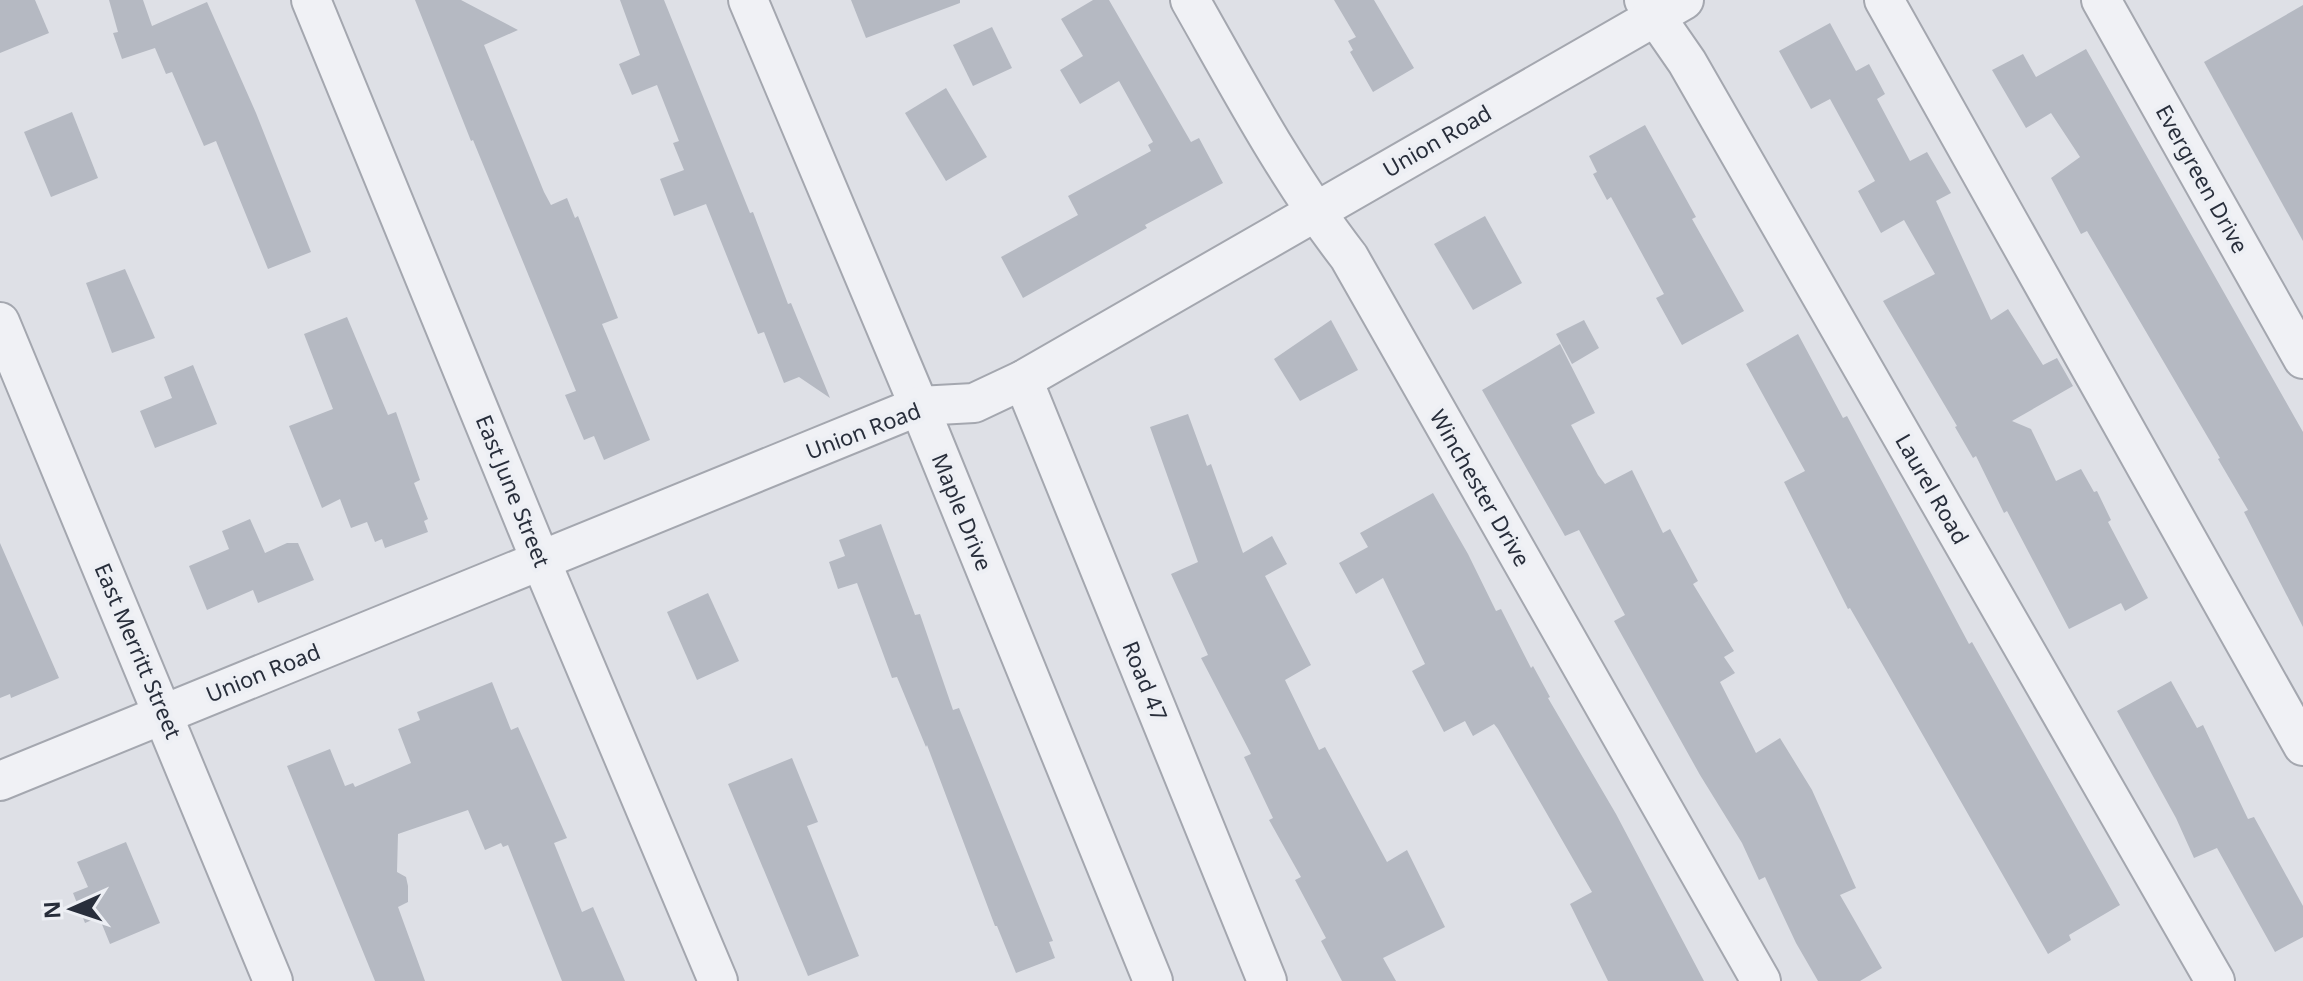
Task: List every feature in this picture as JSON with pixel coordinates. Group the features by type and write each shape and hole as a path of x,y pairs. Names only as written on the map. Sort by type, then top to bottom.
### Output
{"street":[{"name":"East June Street","path":"311,0 540,559 667,853 718,981"},
{"name":"Maple Drive","path":"748,0 919,406 1153,981"},
{"name":"Winchester Drive","path":"1190,0 1314,211 1349,257 1761,981"},
{"path":"1884,0 2303,746"},
{"name":"Evergreen Drive","path":"2101,0 2303,359"},
{"name":"Union Road","path":"0,781 919,406 974,403 1023,380 1662,5"},
{"name":"Laurel Road","path":"1662,5 1687,62 2215,981"},
{"name":"East Merritt Street","path":"0,322 273,981"},
{"name":"Road 47","path":"1023,380 1267,981"}],"building":[{"path":"0,0 35,0 49,33 0,53"},
{"path":"109,0 143,0 152,26 207,2 256,113 311,252 268,269 216,141 204,146 172,72 166,74 155,48 122,59 113,33 118,32"},
{"path":"415,0 461,0 518,30 484,45 551,205 567,198 575,218 578,216 618,318 602,324 650,440 604,460 594,436 584,440 565,395 576,391"},
{"path":"620,0 664,0 750,213 753,212 788,304 791,303 830,398 799,377 784,383 764,332 758,334 706,204 674,216 660,179 684,170 673,143 679,141 657,85 632,95 619,64 640,55"},
{"path":"851,0 960,0 960,3 866,38"},
{"path":"1093,0 1109,0 1191,142 1199,138 1223,183 1145,225 1147,228 1023,298 1001,257 1078,215 1068,196 1151,151 1148,145 1153,142 1119,81 1080,104 1060,70 1083,56 1061,19"},
{"path":"1334,0 1374,0 1414,68 1373,92 1350,52 1353,50 1348,41 1356,37"},
{"path":"2303,5 2303,241 2204,62"},
{"path":"1830,23 1856,71 1869,64 1885,94 1877,99 1910,161 1927,152 1951,193 1936,201 1991,320 2008,309 2043,365 2057,358 2073,386 2012,421 2031,429 2056,481 2081,469 2094,492 2097,491 2111,520 2108,522 2148,598 2125,611 2121,603 2069,629 1976,456 1973,458 1883,301 1935,274 1904,220 1881,233 1858,191 1875,181 1830,99 1811,109 1779,51"},
{"path":"992,27 1012,68 973,86 953,45"},
{"path":"2086,49 2303,432 2303,627 2220,458 2087,231 2081,234 2051,178 2080,157 2051,113 2026,128 1992,70 2023,54 2036,77"},
{"path":"946,88 987,157 946,181 905,113"},
{"path":"72,112 98,178 51,197 24,132"},
{"path":"1645,125 1696,217 1692,219 1744,311 1682,345 1656,298 1664,294 1611,197 1607,200 1593,174 1597,172 1589,156"},
{"path":"1485,216 1522,283 1473,310 1434,244"},
{"path":"125,269 155,338 112,353 86,283"},
{"path":"347,317 388,415 396,412 420,480 414,483 428,519 424,521 428,532 385,548 382,539 375,542 367,522 351,528 340,499 322,508 289,426 333,409 304,334"},
{"path":"1331,320 1358,370 1300,401 1274,359"},
{"path":"1584,320 1599,348 1572,364 1556,334"},
{"path":"1798,334 1843,418 1847,416 1969,644 1972,642 2120,905 2069,935 2071,940 2048,954 1848,609 1784,482 1805,471 1746,364"},
{"path":"1560,344 1595,413 1571,425 1598,475 1605,484 1632,470 1663,533 1670,529 1698,581 1693,584 1734,651 1724,657 1735,673 1720,682 1756,753 1780,738 1812,790 1856,888 1840,895 1882,968 1860,981 1818,981 1765,877 1759,880 1742,843 1700,775 1614,621 1625,615 1579,530 1565,536 1482,390"},
{"path":"193,365 217,424 155,448 140,411 172,398 164,377"},
{"path":"1188,414 1207,466 1211,464 1243,553 1272,536 1287,564 1265,576 1311,665 1285,680 1319,750 1325,747 1387,862 1407,850 1445,927 1383,958 1396,981 1342,981 1321,941 1326,938 1295,880 1301,877 1269,820 1273,818 1244,757 1251,754 1201,658 1208,655 1171,574 1198,562 1150,427"},
{"path":"1433,493 1496,611 1501,609 1531,668 1533,666 1548,698 1616,814 1704,981 1608,981 1570,904 1592,892 1498,729 1494,724 1473,736 1465,721 1444,732 1412,671 1425,664 1383,578 1356,594 1339,563 1368,547 1360,533"},
{"path":"250,519 265,553 287,543 298,543 314,580 258,603 253,590 207,610 189,566 229,549 222,531"},
{"path":"881,524 915,615 920,614 953,710 959,708 1053,941 1049,942 1055,958 1016,973 995,926 927,745 897,677 892,678 857,583 838,589 829,562 845,556 839,540"},
{"path":"0,543 59,678 11,698 10,694 0,698"},
{"path":"708,593 739,661 697,680 667,612"},
{"path":"2171,681 2197,728 2203,725 2248,819 2254,817 2303,906 2303,937 2275,952 2217,848 2194,858 2176,818 2117,711"},
{"path":"492,682 511,730 518,727 567,838 554,843 582,912 593,907 625,981 562,981 508,845 503,847 501,843 485,850 468,810 398,834 397,872 406,877 408,902 398,907 425,981 375,981 287,766 330,749 345,786 353,783 355,787 411,763 398,729 420,720 417,712"},
{"path":"792,758 818,822 807,826 859,956 808,976 728,784"},
{"path":"126,842 160,923 110,944 99,917 85,923 73,893 88,887 77,862"}]}
